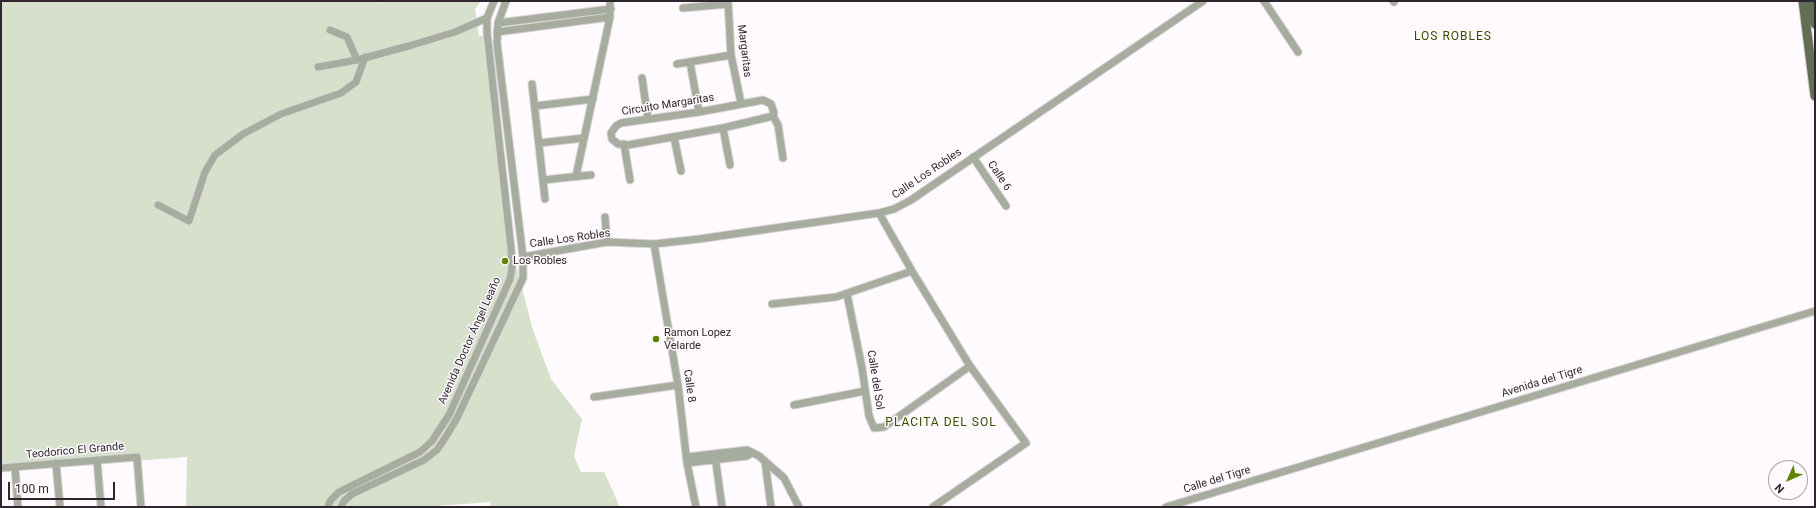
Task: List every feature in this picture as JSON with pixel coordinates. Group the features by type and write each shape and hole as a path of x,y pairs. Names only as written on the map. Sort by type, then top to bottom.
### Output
{"main road":[{"path":"1803,1 1815,96"},
{"path":"1812,1 1815,24"}],"street":[{"name":"Avenida Doctor Ángel Leaño","path":"328,507 330,501 339,492 420,452 432,441 449,415 510,279 512,267 511,248 489,51 487,18 494,1"},
{"name":"Avenida Doctor Ángel Leaño","path":"341,507 344,501 352,494 424,460 442,443 457,418 521,282 523,274 523,257 497,32 498,23 506,1"},
{"name":"Calle Los Robles","path":"523,257 607,242 654,244 879,213 894,209 911,200 1203,1"},
{"path":"1264,1 1298,52"},
{"path":"683,8 728,3"},
{"name":"Margaritas","path":"728,3 731,55 741,104"},
{"path":"498,23 611,5 610,17 576,176"},
{"path":"497,32 610,17"},
{"path":"318,67 357,60 435,39 487,18"},
{"path":"525,19 526,28"},
{"path":"330,30 347,37 357,60"},
{"path":"677,64 731,55"},
{"path":"158,205 189,221 205,172 215,155 243,134 282,114 346,90 356,82 365,58"},
{"path":"690,62 699,112"},
{"path":"642,78 648,119"},
{"path":"532,84 545,199"},
{"path":"535,106 593,99"},
{"name":"Circuito Margaritas","path":"624,144 618,144 612,139 611,133 616,126 621,123 699,112 763,100 771,104 774,113 773,116 778,125 783,158"},
{"path":"630,180 624,144 723,128 773,116"},
{"path":"723,128 730,165"},
{"path":"674,137 681,171"},
{"path":"539,143 584,138"},
{"name":"Calle 6","path":"973,157 1006,206"},
{"path":"543,180 591,175"},
{"path":"879,213 912,271 970,366 1026,443 933,507"},
{"path":"605,217 607,242"},
{"name":"Calle 8","path":"654,244 678,385 687,460 696,507"},
{"path":"772,304 836,297 912,271"},
{"name":"Calle del Sol","path":"847,294 862,368 869,416 874,428 884,427 970,366"},
{"name":"Avenida del Tigre","path":"1275,474 1815,311"},
{"path":"594,397 678,385"},
{"path":"794,405 865,391"},
{"path":"687,460 747,450 765,460 784,478 798,507"},
{"name":"Teodorico El Grande","path":"1,468 137,456 141,507"},
{"path":"715,456 722,507"},
{"path":"97,460 101,507"},
{"path":"765,460 772,507"},
{"path":"56,463 60,507"},
{"path":"15,467 18,507"},
{"name":"Calle del Tigre","path":"1166,507 1275,474"}],"green space":[{"path":"1,1 383,1 380,3 385,1 481,1 475,9 479,36 483,36 495,137 513,254 533,330 551,379 582,419 574,456 581,472 604,472 620,507 491,507 490,502 424,507 186,507 187,457 1,471"}],"place":[{"name":"Los Robles","path":"505,261"},
{"name":"Ramon Lopez Velarde","path":"656,339"}],"district":[{"name":"LOS ROBLES","path":"1453,37"},
{"name":"PLACITA DEL SOL","path":"941,423"}]}
